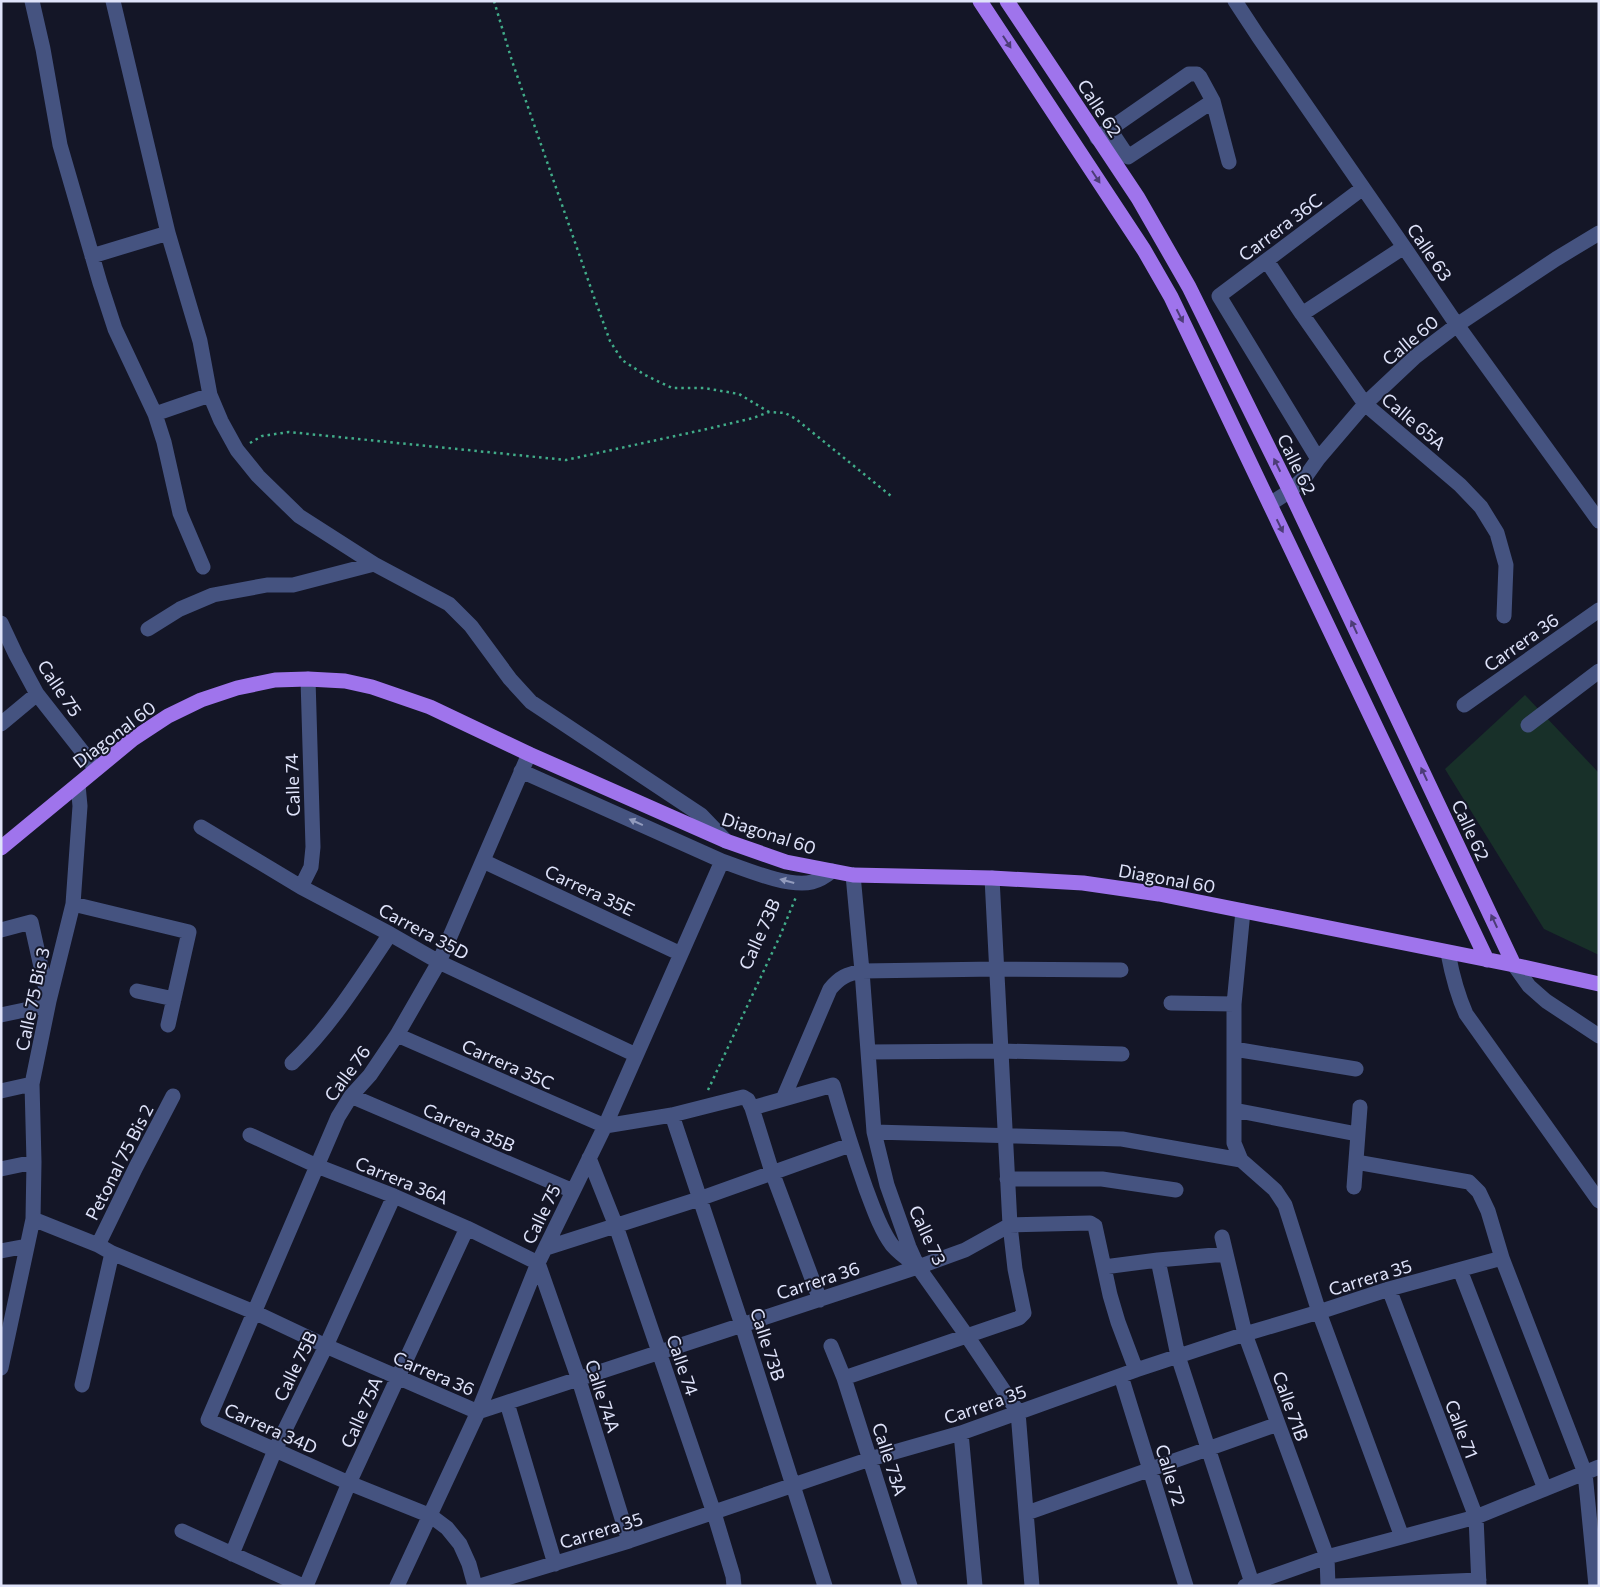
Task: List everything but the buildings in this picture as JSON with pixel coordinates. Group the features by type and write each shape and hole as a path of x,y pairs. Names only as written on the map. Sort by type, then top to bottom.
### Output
{"main road":[{"path":"980,1 1144,250 1171,297 1487,960"},
{"name":"Calle 62","path":"1012,3 1103,134 1189,287 1290,491 1514,965"},
{"name":"Diagonal 60","path":"1,848 133,739 168,716 201,700 237,688 274,680 308,678 345,681 372,687 430,707 529,754 726,841 786,862 853,875 992,878 1119,887 1514,965 1599,984"}],"street":[{"path":"32,1 43,49 60,145 92,256 115,329 155,414 164,442 180,513 203,567"},
{"path":"113,1 168,233 200,341 210,395 221,421 237,450 258,476 299,516 374,564 449,604 471,626 510,679 532,702 701,815 726,841"},
{"name":"Calle 63","path":"1235,1 1457,325 1599,521"},
{"path":"1213,101 1128,156 1103,134 1189,74 1197,74 1200,76 1213,101 1229,162"},
{"name":"Carrera 36C","path":"1318,459 1219,296 1363,188"},
{"path":"92,256 168,233"},
{"name":"Calle 60","path":"1270,504 1290,491 1306,476 1365,404 1415,357 1457,325 1556,259 1599,233"},
{"path":"1302,314 1404,246"},
{"name":"Calle 65A","path":"1267,260 1365,404 1460,485 1481,507 1497,533 1506,565 1504,616"},
{"path":"155,414 210,395"},
{"path":"148,629 180,609 213,595 267,585 293,585 374,564"},
{"name":"Carrera 36","path":"1464,705 1599,610"},
{"name":"Calle 75","path":"1,623 37,694 96,769"},
{"path":"1528,724 1599,671"},
{"name":"Calle 74","path":"301,887 311,867 313,847 308,678"},
{"path":"1,724 37,694"},
{"name":"Calle 76","path":"208,1420 338,1117 351,1096 370,1075 397,1035 439,962 529,754"},
{"path":"521,771 722,861 753,872 802,884 821,879 832,872"},
{"name":"Calle 75 Bis 3","path":"1,1368 6,1328 33,1219 32,1084 48,1003 72,904 80,806 78,785"},
{"name":"Carrera 35D","path":"201,827 301,887 439,962 636,1055"},
{"name":"Carrera 35E","path":"483,861 681,954"},
{"name":"Calle 75","path":"397,1586 478,1412 538,1263 604,1126 722,861"},
{"name":"Calle 73","path":"853,875 874,1132 891,1199 918,1267 968,1336 1018,1412 1032,1586"},
{"path":"844,1378 1019,1318 1025,1309 1015,1269 1010,1225 992,878"},
{"path":"72,904 189,932 168,1025"},
{"path":"1243,911 1234,1004 1234,1143 1241,1160 1275,1190 1284,1205 1319,1312 1402,1537"},
{"path":"1,930 31,922 48,1003 1,1015"},
{"path":"292,1064 311,1045 345,1002 390,934"},
{"path":"1448,953 1456,989 1466,1014 1599,1202"},
{"path":"1514,965 1529,986 1546,1001 1599,1036"},
{"path":"783,1099 830,989 837,980 848,974 862,971 996,969 1121,970"},
{"path":"137,991 174,999"},
{"path":"1172,1003 1234,1004"},
{"name":"Carrera 35C","path":"397,1035 604,1126"},
{"path":"1234,1049 1356,1069"},
{"path":"868,1052 1001,1051 1122,1054"},
{"path":"1,1091 32,1084"},
{"path":"750,1104 783,1099 833,1086 850,1145 882,1228 902,1255 918,1267"},
{"name":"Petonal 75 Bis 2","path":"98,1245 173,1096"},
{"name":"Carrera 35B","path":"351,1096 573,1191"},
{"path":"604,1126 672,1115 744,1097 750,1104 772,1172 820,1300"},
{"path":"1354,1187 1360,1107"},
{"path":"1234,1110 1357,1134"},
{"name":"Calle 73B","path":"672,1115 742,1325 825,1586"},
{"path":"874,1132 1122,1139 1241,1160"},
{"name":"Carrera 36A","path":"250,1135 317,1166 394,1196 467,1228 538,1263"},
{"path":"546,1248 699,1199 850,1145"},
{"name":"Calle 74","path":"589,1158 616,1226 714,1513 733,1576 734,1586"},
{"path":"1,1169 34,1162"},
{"path":"1356,1162 1469,1182 1479,1192 1488,1211 1502,1258 1592,1470 1596,1586"},
{"path":"1007,1179 1102,1179 1176,1190"},
{"name":"Calle 75B","path":"232,1554 275,1450 326,1346 394,1196"},
{"name":"Carrera 36","path":"33,1219 254,1312 397,1378 478,1412 918,1267 965,1250 1010,1225"},
{"path":"1010,1225 1090,1223 1096,1226 1110,1295 1136,1370"},
{"name":"Calle 75A","path":"304,1586 349,1483 467,1228"},
{"name":"Calle 71B","path":"1222,1237 1245,1334 1327,1557 1328,1586"},
{"path":"1,1251 27,1246"},
{"path":"82,1385 112,1253"},
{"path":"1104,1267 1226,1254"},
{"name":"Carrera 35","path":"480,1586 629,1541 870,1459 962,1433 1136,1370 1245,1334 1389,1289 1502,1258"},
{"path":"1158,1260 1178,1356 1209,1448 1250,1585 1327,1557 1476,1517 1592,1470"},
{"name":"Calle 74A","path":"538,1263 578,1380 629,1541"},
{"path":"1460,1270 1545,1489"},
{"name":"Calle 71","path":"1389,1289 1476,1517 1479,1583"},
{"name":"Calle 73A","path":"831,1346 844,1378 910,1586"},
{"name":"Calle 72","path":"1120,1376 1186,1586"},
{"path":"507,1403 554,1564"},
{"name":"Carrera 34D","path":"208,1420 349,1483 431,1516 447,1528 460,1544 469,1564 475,1586"},
{"path":"1027,1513 1278,1424"},
{"path":"962,1433 975,1586"},
{"path":"182,1531 304,1586"},
{"path":"1334,1586 1479,1583"}],"path":[{"path":"494,1 512,61 594,297 610,341 622,360 645,376 672,388 704,388 739,394 769,412"},
{"path":"237,450 262,436 289,432 566,460 707,429 753,418 769,412 785,413 796,419 891,496"},
{"name":"Calle 73B","path":"700,1108 780,936 802,884"}],"green space":[{"path":"1525,695 1599,773 1599,955 1544,929 1445,769"}]}
